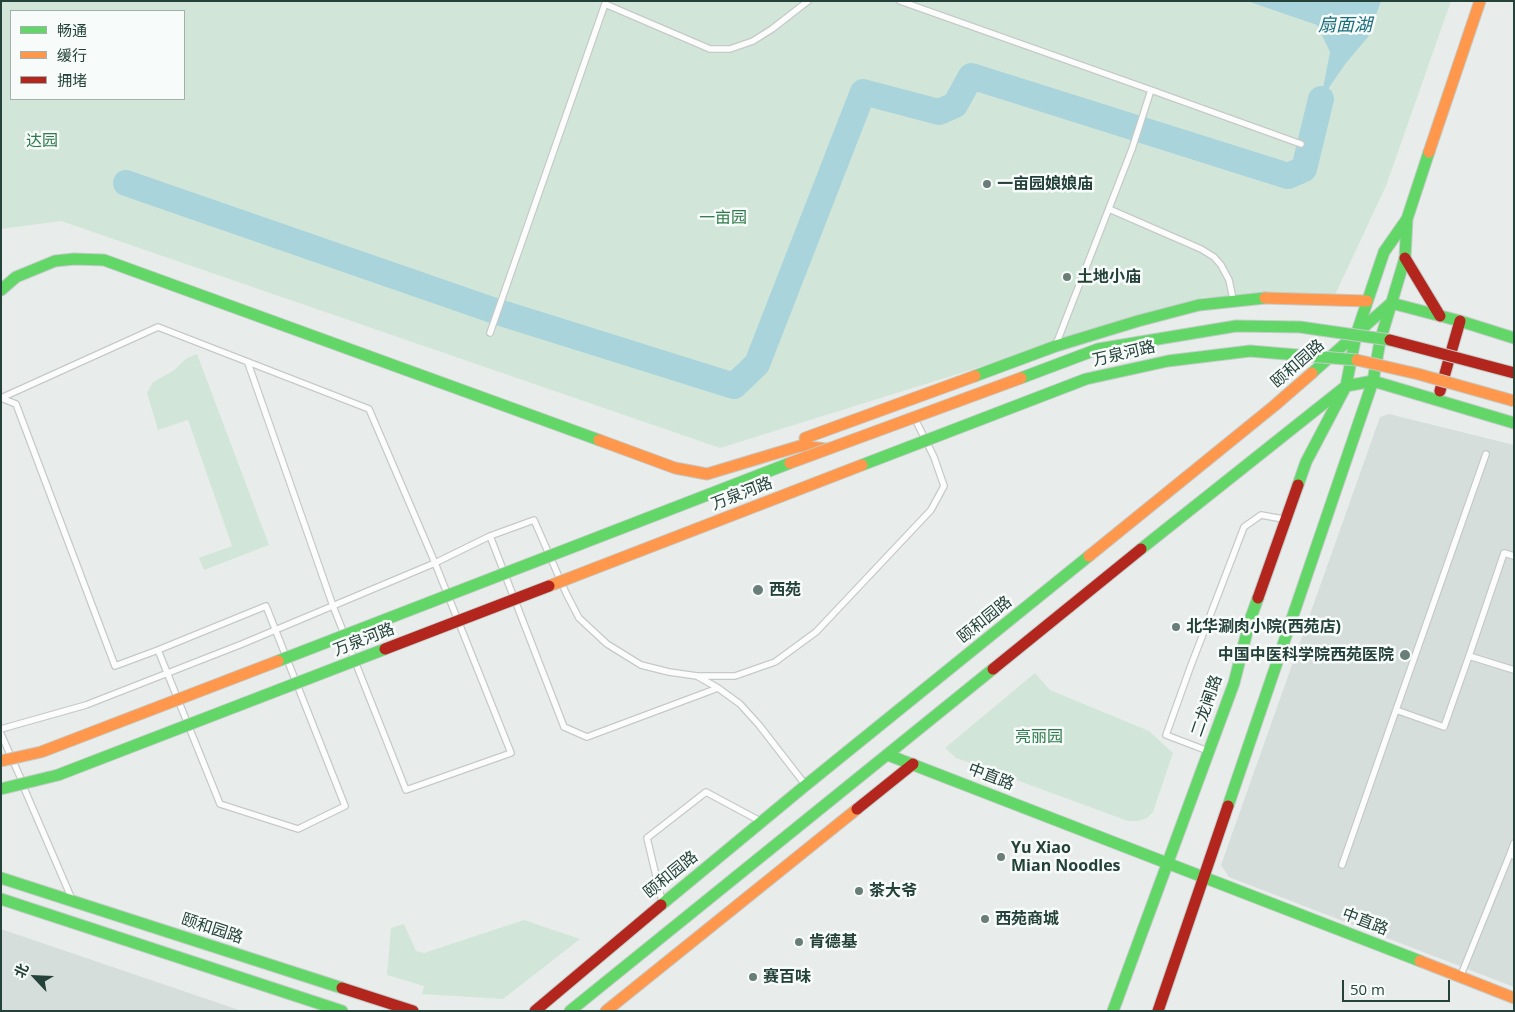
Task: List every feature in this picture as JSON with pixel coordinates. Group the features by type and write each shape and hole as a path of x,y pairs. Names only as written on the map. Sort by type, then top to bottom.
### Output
{"main road":[{"path":"1158,1011 1373,380 1380,341 1405,258 1407,219 1480,1"},
{"path":"1407,219 1384,252 1356,335 1450,358"},
{"path":"1405,258 1440,316"},
{"path":"1,290 16,277 55,261 74,259 104,260 675,468 707,474 800,446 826,449"},
{"path":"804,438 1056,346 1199,305 1269,298 1367,301"},
{"path":"1390,303 1460,321 1514,338"},
{"name":"颐和园路","path":"535,1011 662,903 806,785 1274,406 1390,303"},
{"path":"1438,400 1460,321"},
{"name":"万泉河路","path":"1,761 41,752 826,449 1098,349 1236,326 1300,327 1395,341 1514,373"},
{"name":"二龙闸路","path":"1113,1011 1234,683 1250,620 1306,462 1346,386 1356,335"},
{"name":"万泉河路","path":"1,789 58,775 1086,379 1168,361 1250,351 1357,360 1418,374 1514,401"},
{"path":"570,1011 1215,489 1346,386 1373,380 1514,423"},
{"name":"中直路","path":"888,755 1168,862 1514,998"},
{"path":"606,1011 914,764"},
{"name":"颐和园路","path":"1,878 413,1011"},
{"path":"1,899 342,1011"}],"lane":[{"path":"490,333 605,3 710,48 730,49 753,41 808,1"},
{"path":"900,1 1301,144"},
{"path":"1056,346 1132,149 1151,90"},
{"path":"1109,209 1201,249 1214,257 1229,280 1234,301"},
{"path":"1,398 158,327 369,409 435,563 511,753 406,790 333,606 248,363"},
{"path":"1,398 16,404 115,666 266,606 345,806 298,829 220,804 158,650"},
{"path":"1,729 86,705 168,673 435,563 490,536 534,520 579,618 607,644 641,665 697,676 735,676 775,662 816,632 931,510 944,486 934,457 906,400"},
{"path":"1342,865 1486,454"},
{"path":"1209,751 1166,735 1244,527 1261,515 1286,520"},
{"path":"490,536 564,727 587,736 718,688"},
{"path":"1396,710 1444,727 1504,553 1514,556"},
{"path":"1469,656 1514,670"},
{"path":"697,676 740,704 806,785"},
{"path":"1,734 72,901"},
{"path":"662,903 648,838 706,792 762,822"},
{"path":"1460,977 1512,855 1514,843"}],"shaded area":[{"name":"中国中医科学院西苑医院","path":"1389,414 1514,445 1514,987 1229,877 1221,865 1380,417"},
{"path":"1,929 242,1011 1,1011"}],"green space":[{"name":"一亩园","path":"1,1 1451,1 1386,186 1334,297 1205,297 720,448 61,221 1,229"},
{"path":"197,354 269,545 204,570 199,558 232,546 188,420 158,430 147,393 153,382 173,371 187,358"},
{"name":"亮丽园","path":"1035,673 1050,690 1149,731 1173,753 1153,812 1147,818 1138,821 1128,821 956,758 945,748"},
{"path":"524,920 580,939 503,999 422,994 424,986 387,975 391,928 404,924 416,951 424,953"}],"water":[{"name":"扇面湖","path":"1247,1 1381,1 1368,37 1346,63 1321,99 1330,52 1317,25"}],"waterway":[{"path":"126,183 495,311 734,386 757,364 863,92 939,112 955,105 971,76 1288,176 1304,169 1321,99"}],"traffic: fast":[{"path":"1228,806 1373,381 1380,341 1405,258 1407,219 1429,152"},
{"path":"1298,485 1306,462 1346,386 1356,335 1384,252 1407,219"},
{"path":"1,290 16,277 55,261 74,259 104,260 599,440"},
{"path":"975,376 1056,346 1138,321 1199,305 1265,298"},
{"path":"1391,303 1460,321 1514,338"},
{"path":"1312,373 1391,303"},
{"path":"1021,378 1098,349 1236,326 1300,327 1390,340"},
{"path":"862,465 1086,379 1168,361 1250,351 1357,360"},
{"path":"1141,549 1346,386 1373,381 1514,423"},
{"path":"278,661 790,463"},
{"path":"661,905 1089,556"},
{"path":"1113,1011 1234,683 1250,620 1258,598"},
{"path":"1,789 58,775 385,649"},
{"path":"570,1011 993,669"},
{"path":"888,755 1420,961"},
{"path":"1,878 342,988"},
{"path":"1,899 342,1011"}],"traffic: slow":[{"path":"1429,152 1480,1"},
{"path":"1265,298 1367,301"},
{"path":"1357,360 1418,374 1514,401"},
{"path":"1089,556 1312,373"},
{"path":"805,438 975,376"},
{"path":"790,463 1021,378"},
{"path":"599,440 675,468 707,474 800,446 827,449"},
{"path":"549,586 862,465"},
{"path":"1,761 41,752 278,661"},
{"path":"606,1011 857,809"},
{"path":"1420,961 1514,998"}],"traffic: jam":[{"path":"1405,258 1440,316"},
{"path":"1440,391 1460,321"},
{"path":"1390,340 1514,373"},
{"path":"1258,598 1298,485"},
{"path":"993,669 1141,549"},
{"path":"385,649 549,586"},
{"path":"857,809 913,764"},
{"path":"1158,1011 1228,806"},
{"path":"535,1011 661,905"},
{"path":"342,988 413,1011"}],"place":[{"name":"一亩园娘娘庙","path":"987,184"},
{"name":"土地小庙","path":"1067,277"},
{"name":"西苑","path":"758,590"},
{"name":"北华涮肉小院(西苑店)","path":"1176,627"},
{"name":"中国中医科学院西苑医院","path":"1405,655"},
{"name":"Yu Xiao Mian Noodles","path":"1001,857"},
{"name":"茶大爷","path":"859,891"},
{"name":"西苑商城","path":"985,919"},
{"name":"肯德基","path":"799,942"},
{"name":"赛百味","path":"753,977"}],"park label":[{"name":"达园","path":"42,141"}]}
